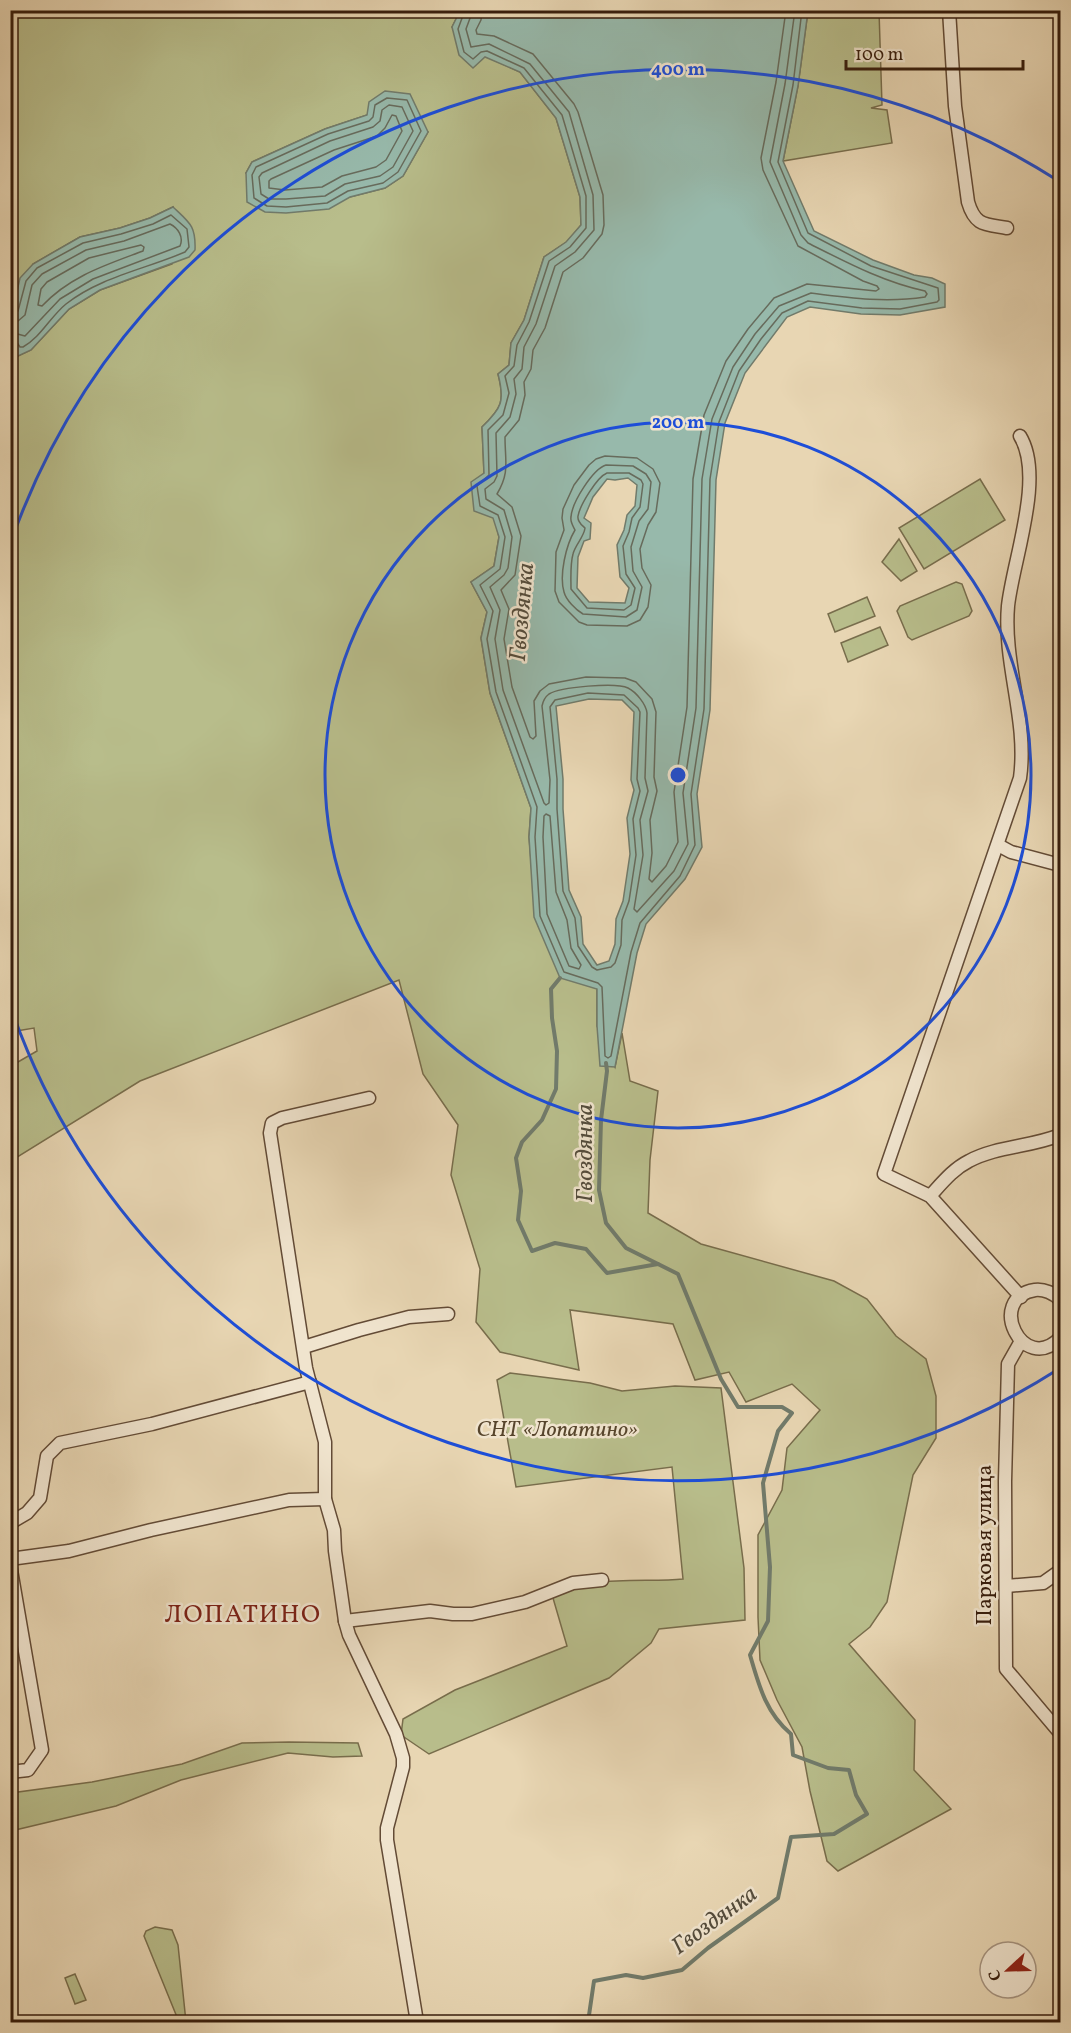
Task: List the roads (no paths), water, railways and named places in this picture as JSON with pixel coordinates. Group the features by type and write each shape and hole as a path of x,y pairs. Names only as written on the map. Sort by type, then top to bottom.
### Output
{"street":[{"path":"949,10 955,106 970,212 979,222 1007,228"},
{"path":"1020,436 1026,445 1029,462 1028,484 1022,535 1008,606 1008,633 1023,760 1020,778 884,1174 930,1196 1021,1297"},
{"path":"998,845 1011,852 1060,865"},
{"path":"369,1098 282,1118 272,1123 270,1133 306,1368 325,1442 325,1499 334,1530 345,1621 349,1635 396,1734 403,1758 403,1767 387,1828 387,1840 417,2022"},
{"path":"930,1196 947,1177 968,1162 989,1153 1060,1135"},
{"path":"1060,1300 1047,1291 1036,1290 1016,1301 1011,1312 1011,1324 1021,1341 1036,1348 1047,1347 1060,1340"},
{"path":"304,1347 409,1317 448,1314"},
{"name":"Парковая улица","path":"1021,1341 1008,1364 1005,1481 1006,1668 1060,1732"},
{"path":"10,1523 27,1514 40,1498 47,1456 60,1443 152,1424 310,1382"},
{"path":"10,1559 69,1551 289,1500 325,1499"},
{"path":"10,1564 42,1750 28,1770 10,1772"},
{"path":"1006,1586 1043,1583 1060,1571"},
{"path":"345,1621 430,1611 472,1614 525,1602 573,1583 602,1580"}],"water":[{"path":"460,11 808,11 798,86 783,161 814,231 873,260 945,284 945,307 900,315 861,314 810,307 787,317 745,373 725,423 716,480 710,710 697,794 702,847 685,879 646,924 637,953 615,1067 600,1066 597,989 560,978 534,917 529,837 531,808 490,693 481,638 487,612 471,582 494,566 499,537 493,518 474,511 471,482 484,473 482,427 500,404 501,391 498,374 509,365 511,343 524,320 544,257 566,242 581,225 580,197 556,118 520,72 485,57 473,68 459,55 452,27","holes":["628,478 637,485 635,506 627,515 624,530 617,545 620,577 629,588 625,603 589,602 577,588 578,557 584,541 590,539 591,523 584,518 593,497 607,479","589,699 622,700 634,712 631,780 634,790 627,818 630,854 623,901 616,919 615,944 609,961 597,965 583,944 581,917 569,890 563,779 556,706"]},
{"path":"385,91 410,94 428,132 403,176 385,188 350,197 329,209 286,213 265,212 247,202 246,173 252,162 325,129 367,115 369,102"},
{"path":"173,207 188,221 193,230 195,250 189,257 100,290 69,309 31,350 16,357 11,336 13,309 20,278 33,264 80,237 120,228"}],"waterway":[{"path":"560,978 551,989 557,1051 556,1089 542,1120 522,1142 516,1158 521,1191 518,1220 532,1251 555,1243 586,1249 607,1273 658,1264"},
{"name":"Гвоздянка","path":"588,2022 594,1981 626,1975 643,1978 682,1970 708,1948 778,1898 791,1837 834,1834 867,1814 856,1795 849,1770 828,1768 793,1755 791,1734 769,1708 750,1655 768,1621 770,1567 763,1483 778,1431 792,1413 782,1407 738,1407 721,1379 678,1274 626,1248 606,1223 599,1190 601,1120 606,1063"}],"district":[{"name":"ЛОПАТИНО","path":"243,1615"}],"park label":[{"name":"СНТ «Лопатино»","path":"557,1430"}]}
